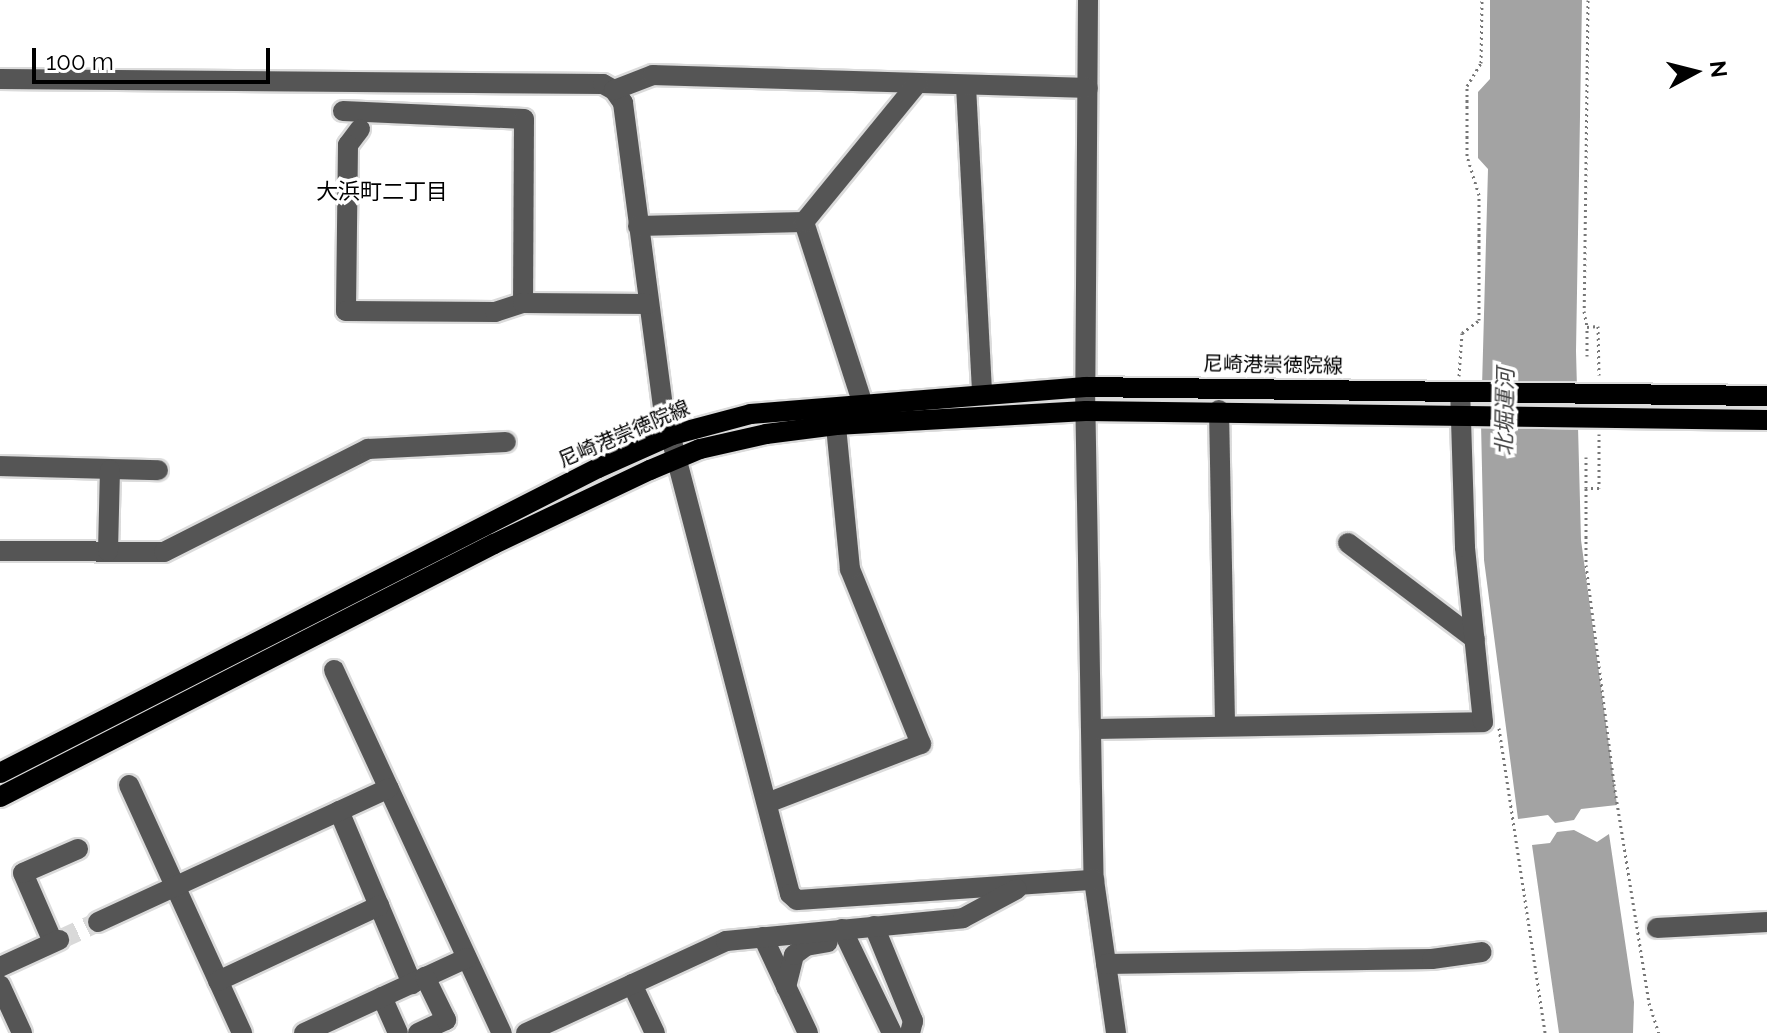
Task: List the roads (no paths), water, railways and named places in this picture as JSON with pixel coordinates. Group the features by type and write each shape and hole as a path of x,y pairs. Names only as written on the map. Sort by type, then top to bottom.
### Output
{"main road":[{"name":"尼崎港崇徳院線","path":"0,773 553,490 672,435 751,414 862,402 1085,387 1468,392 1592,386 1767,396"},
{"path":"0,797 494,544 678,457 766,434 836,425 1086,411 1219,410 1467,417 1767,420"}],"street":[{"path":"1088,0 1085,387 1094,880 1116,1033"},
{"path":"614,90 653,75 1088,88"},
{"path":"0,79 603,84 614,90 623,103 648,304 672,435 790,894 797,900 1094,880"},
{"path":"638,226 804,222 917,84"},
{"path":"966,86 982,393"},
{"path":"343,111 516,114 524,119 523,303"},
{"path":"360,129 348,145 346,311 495,312 523,303 648,304"},
{"path":"804,222 862,402"},
{"path":"1091,729 1483,722 1475,639 1468,392"},
{"path":"1219,410 1225,725"},
{"path":"767,803 921,744 850,569 836,425"},
{"path":"0,551 164,552 368,449 506,442"},
{"path":"0,466 158,470"},
{"path":"108,551 110,470"},
{"path":"1348,543 1475,639"},
{"path":"334,670 502,1033"},
{"path":"129,785 242,1033"},
{"path":"98,922 389,788"},
{"path":"339,811 379,906 418,980 446,1020 418,1033"},
{"path":"2,961 56,941 23,873 78,849"},
{"path":"526,1033 726,941 963,918 1007,892 1041,882"},
{"path":"218,981 379,906"},
{"path":"1657,928 1767,922"},
{"path":"874,926 913,1021 910,1033"},
{"path":"842,929 892,1033"},
{"path":"763,937 808,1033"},
{"path":"786,987 786,971 806,946 832,942 854,955"},
{"path":"1106,964 1432,959 1482,952"},
{"path":"304,1033 340,1026 382,997 467,958"},
{"path":"632,984 655,1033"},
{"path":"0,985 22,1033"},
{"path":"382,997 398,1033"}],"water":[{"name":"北堀運河","path":"1490,0 1582,0 1576,351 1581,540 1617,805 1581,809 1574,820 1555,823 1548,815 1518,819 1484,560 1481,423 1488,169 1478,158 1478,92 1490,79"},
{"path":"1574,830 1597,842 1609,834 1634,1002 1633,1033 1559,1033 1532,845 1550,843 1557,832"}],"tunnel":[{"path":"59,940 98,922"}],"district":[{"name":"大浜町二丁目","path":"382,192"}]}
